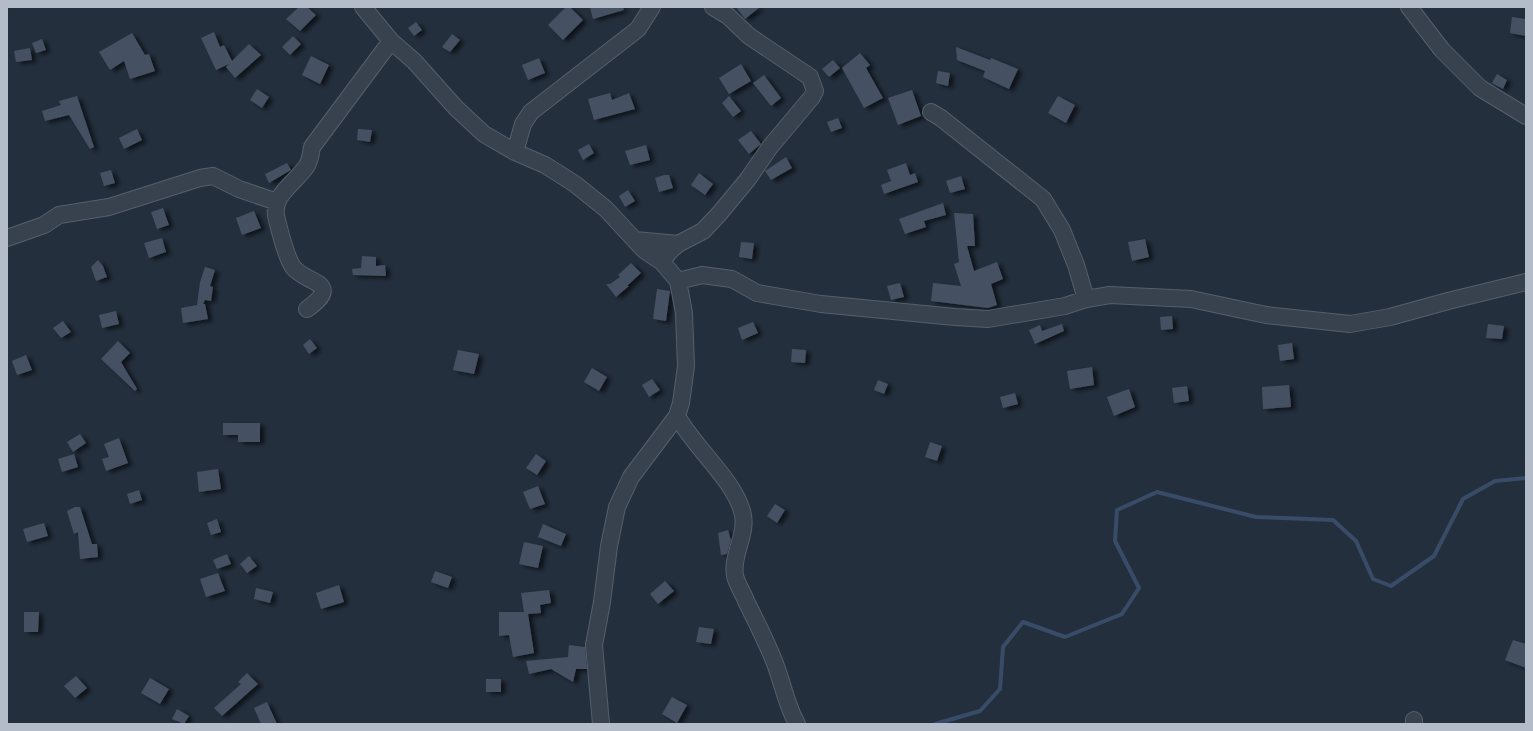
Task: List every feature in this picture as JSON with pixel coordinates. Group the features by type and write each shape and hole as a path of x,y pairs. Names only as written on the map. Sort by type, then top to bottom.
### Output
{"street":[{"path":"363,7 391,41 414,61 456,108 484,134 515,152 545,165 575,184 606,209 644,250 662,262 678,281 684,313 686,366 681,403 677,416 631,477 617,507 609,546 602,602 594,645 601,724"},
{"path":"515,152 523,124 531,112 638,29 652,7"},
{"path":"662,262 669,252 678,244 703,231 719,214 748,179 770,147 812,97 815,91 810,77 749,36 728,16 713,7"},
{"path":"1409,7 1442,50 1480,88 1526,116"},
{"path":"307,309 319,300 322,296 322,290 317,282 293,267 277,221 275,211 277,202 280,196 307,166 312,147 391,41"},
{"path":"931,112 941,118 1043,199 1062,230 1076,265 1086,299"},
{"path":"7,238 44,225 59,215 109,207 200,178 212,176 239,189 277,202"},
{"path":"635,240 678,244"},
{"path":"678,281 702,275 732,279 757,293 821,304 988,319 1066,306 1086,299 1110,295 1191,298 1266,315 1350,324 1390,317 1526,282"},
{"path":"677,416 687,434 725,480 736,497 743,512 742,531 733,563 735,578 773,656 783,681 791,713 797,724"}],"building":[{"path":"299,7 307,7 316,15 300,31 286,19"},
{"path":"566,7 570,7 583,20 563,40 548,25"},
{"path":"590,7 623,7 624,10 593,19"},
{"path":"736,7 760,7 745,19"},
{"path":"1512,17 1526,19 1526,36 1510,33"},
{"path":"416,22 422,30 414,36 408,28"},
{"path":"214,32 220,47 224,45 232,61 249,44 261,55 235,78 226,67 229,64 216,70 201,38"},
{"path":"132,33 145,55 149,54 155,71 130,79 124,61 110,70 99,52"},
{"path":"452,34 460,40 450,52 442,47"},
{"path":"293,36 301,44 290,55 282,47"},
{"path":"42,39 46,50 36,53 32,43"},
{"path":"956,47 990,60 991,58 1018,69 1009,89 983,77 985,71 957,60"},
{"path":"30,48 32,60 16,62 14,51"},
{"path":"860,53 870,65 866,68 883,98 864,108 842,68"},
{"path":"311,56 329,65 320,84 302,75"},
{"path":"539,58 545,73 528,80 522,65"},
{"path":"833,60 840,68 829,77 822,69"},
{"path":"741,64 751,81 729,94 719,78"},
{"path":"938,71 950,73 948,86 936,83"},
{"path":"1497,74 1507,80 1503,89 1492,83"},
{"path":"764,75 781,98 771,106 753,83"},
{"path":"257,89 269,97 262,108 250,100"},
{"path":"912,90 921,116 898,125 888,98"},
{"path":"610,93 612,100 629,93 635,109 594,120 588,99"},
{"path":"77,96 94,147 90,149 69,115 45,121 42,111 61,105 59,101"},
{"path":"729,96 741,111 733,117 722,103"},
{"path":"1058,96 1075,105 1066,123 1048,113"},
{"path":"838,118 842,128 831,132 827,122"},
{"path":"137,129 142,140 124,149 119,138"},
{"path":"358,129 372,130 370,142 357,140"},
{"path":"751,131 761,144 749,154 738,140"},
{"path":"589,144 594,153 583,160 578,150"},
{"path":"646,145 650,160 630,165 625,151"},
{"path":"786,157 792,168 771,180 765,171"},
{"path":"287,163 291,170 269,183 265,174"},
{"path":"906,163 910,175 915,173 918,182 884,194 881,185 891,181 887,170"},
{"path":"111,170 115,183 104,186 100,173"},
{"path":"699,173 713,184 705,195 691,185"},
{"path":"669,175 673,188 659,192 655,178"},
{"path":"961,176 965,189 950,193 946,181"},
{"path":"628,190 635,201 625,207 619,196"},
{"path":"943,203 946,215 924,221 926,227 905,234 899,219"},
{"path":"163,208 169,225 157,229 151,212"},
{"path":"254,211 261,228 242,235 236,218"},
{"path":"954,213 973,214 975,246 967,246 974,271 997,262 1003,279 991,284 997,305 988,308 931,301 933,283 961,286 954,264 959,262"},
{"path":"162,238 166,252 149,258 144,243"},
{"path":"1145,239 1149,257 1132,261 1128,242"},
{"path":"741,242 754,243 752,259 739,257"},
{"path":"362,256 376,257 376,266 385,265 386,276 353,275 352,269 361,268"},
{"path":"98,260 103,266 107,277 96,281 91,267"},
{"path":"631,263 641,273 616,297 606,284 610,284 620,277 618,275"},
{"path":"205,267 215,270 210,286 213,287 211,301 205,300 203,304 205,304 208,319 183,323 181,308 197,305 200,282"},
{"path":"900,283 904,297 891,300 887,286"},
{"path":"657,289 670,291 666,321 653,319"},
{"path":"116,311 119,324 102,328 99,315"},
{"path":"1172,316 1173,329 1161,330 1160,317"},
{"path":"63,321 71,332 61,338 53,328"},
{"path":"753,322 758,333 742,340 738,328"},
{"path":"1062,324 1064,331 1035,344 1029,330 1040,325 1042,331"},
{"path":"1488,324 1504,326 1502,339 1486,338"},
{"path":"310,339 317,348 309,354 303,345"},
{"path":"118,341 130,353 121,362 137,389 135,391 101,359"},
{"path":"1292,343 1294,359 1280,361 1278,345"},
{"path":"792,349 806,350 805,363 791,362"},
{"path":"458,350 479,354 474,374 453,370"},
{"path":"26,355 32,370 17,375 12,361"},
{"path":"1092,367 1094,385 1070,389 1067,371"},
{"path":"592,368 607,377 599,391 584,382"},
{"path":"652,379 660,390 649,397 642,385"},
{"path":"878,380 888,384 884,394 874,390"},
{"path":"1289,385 1291,407 1263,409 1262,387"},
{"path":"1187,386 1189,401 1174,403 1172,388"},
{"path":"1129,389 1135,407 1114,416 1107,397"},
{"path":"1015,393 1018,404 1003,408 1000,397"},
{"path":"223,423 260,423 260,442 238,442 238,435 223,435"},
{"path":"80,434 86,443 73,452 67,442"},
{"path":"119,438 128,463 106,471 102,459 109,457 104,444"},
{"path":"930,442 942,446 937,461 925,457"},
{"path":"74,454 78,467 62,472 58,459"},
{"path":"536,454 546,461 537,475 526,468"},
{"path":"218,469 221,489 199,492 197,472"},
{"path":"538,486 545,504 530,509 523,492"},
{"path":"139,490 142,500 130,504 127,494"},
{"path":"775,504 785,510 777,523 767,516"},
{"path":"75,507 80,507 92,544 97,544 98,557 80,559 78,532 74,534 67,511"},
{"path":"217,519 221,532 211,535 207,523"},
{"path":"44,523 48,536 27,542 23,529"},
{"path":"543,524 566,534 561,546 538,537"},
{"path":"728,530 731,540 727,554 721,555 718,533"},
{"path":"524,542 543,546 538,568 519,564"},
{"path":"227,554 231,564 217,569 213,560"},
{"path":"249,556 257,566 247,573 240,564"},
{"path":"435,571 452,577 448,588 431,582"},
{"path":"218,573 225,591 206,597 200,579"},
{"path":"665,581 674,591 658,604 650,594"},
{"path":"339,585 344,602 321,609 316,593"},
{"path":"256,588 273,592 270,603 254,599"},
{"path":"549,590 551,603 540,605 541,613 528,614 534,653 513,657 509,635 499,636 499,612 524,612 521,593"},
{"path":"24,612 39,612 38,632 24,632"},
{"path":"699,627 714,629 711,644 696,642"},
{"path":"1513,640 1526,644 1526,668 1505,660"},
{"path":"569,645 585,647 587,669 576,669 573,682 551,669 529,674 526,661 568,657"},
{"path":"247,673 258,684 222,716 214,708 241,684 238,682"},
{"path":"76,676 87,688 75,698 64,686"},
{"path":"150,678 169,689 160,704 141,693"},
{"path":"486,679 501,679 501,692 486,692"},
{"path":"672,697 687,705 677,723 662,714"},
{"path":"267,702 277,724 261,724 254,708"},
{"path":"177,709 189,716 184,724 172,719"}],"waterway":[{"path":"935,724 980,711 1000,689 1003,647 1023,622 1065,637 1122,614 1139,588 1115,541 1117,510 1157,492 1256,517 1333,520 1356,541 1373,579 1391,586 1434,556 1463,499 1495,481 1526,478"}]}
